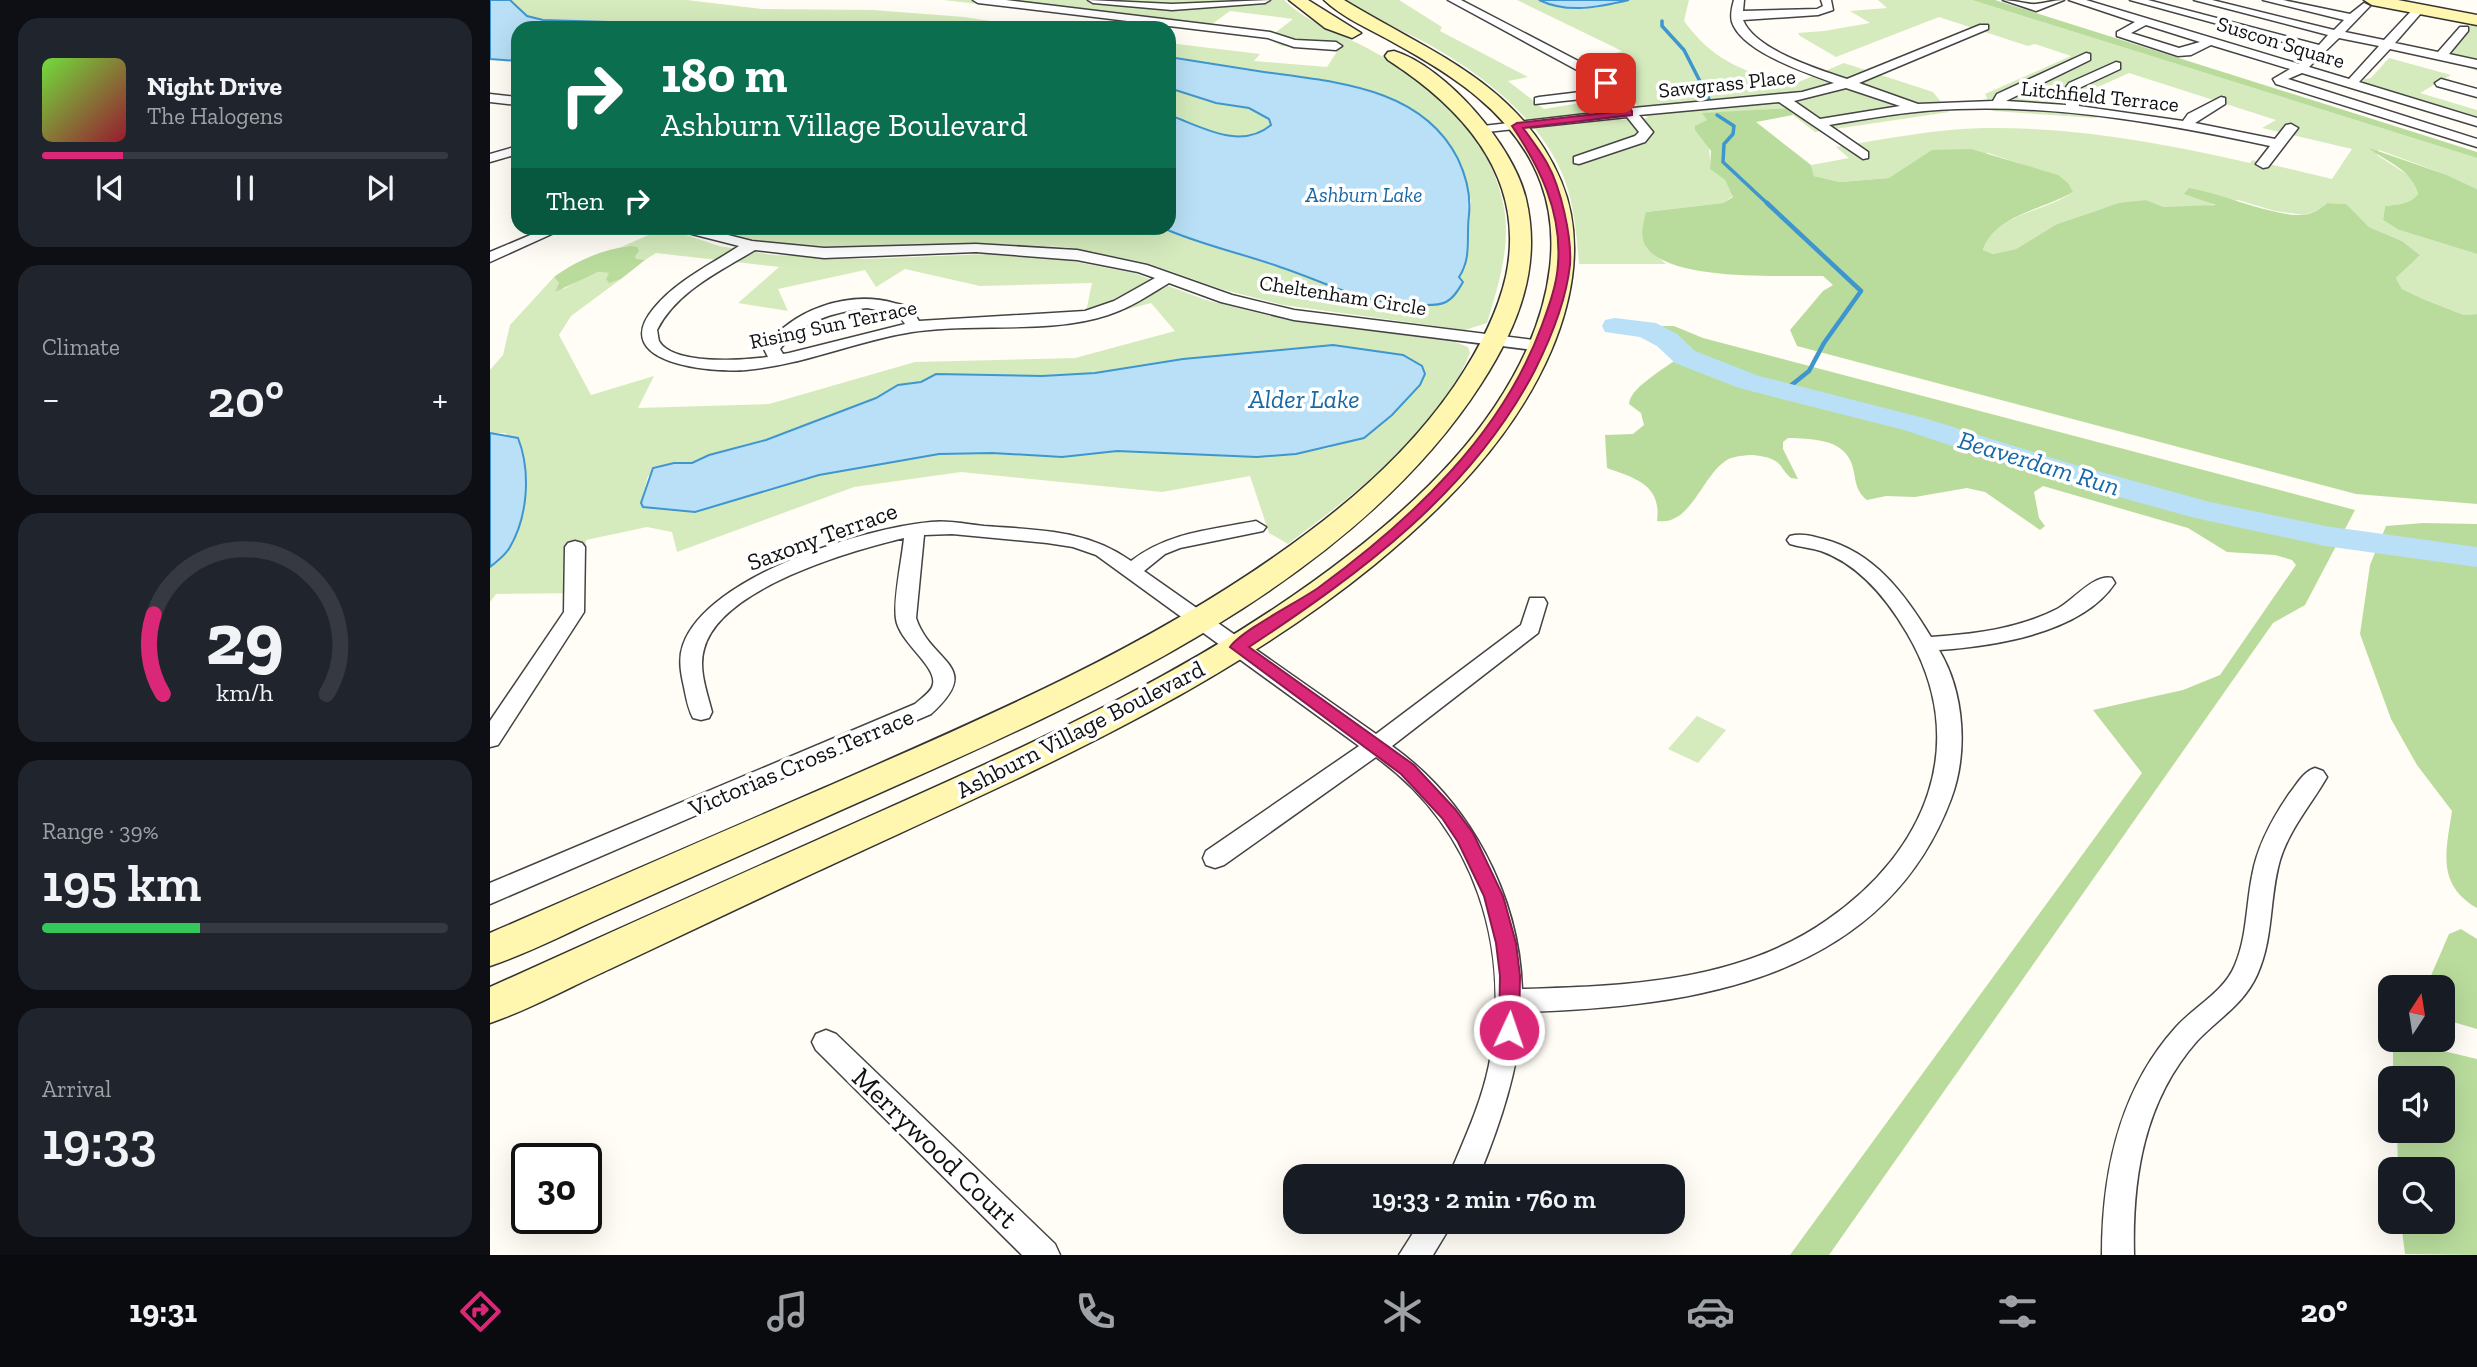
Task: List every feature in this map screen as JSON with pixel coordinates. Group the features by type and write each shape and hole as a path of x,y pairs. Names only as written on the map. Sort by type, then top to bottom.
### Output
{"main road":[{"name":"Ashburn Village Boulevard","path":"490,950 972,737 1070,691 1201,621 1279,569 1332,529 1395,474 1450,414 1496,340 1516,286 1521,239 1519,209 1513,188 1495,148 1483,130 1423,74 1386,51 1331,24 1297,0"},
{"name":"Ashburn Village Boulevard","path":"490,1006 1091,729 1238,647 1324,591 1441,491 1482,446 1512,402 1541,346 1560,288 1564,265 1563,239 1551,183 1542,162 1507,110 1455,70 1332,0"},
{"path":"2368,3 2477,10"},
{"path":"2419,5 2471,24"}],"street":[{"path":"978,0 1154,21"},
{"path":"1037,7 1051,0"},
{"path":"1093,0 1172,7 1265,0"},
{"path":"1453,0 1598,76 1644,128 1645,136 1579,160"},
{"path":"1739,0 1737,15 1818,12 1829,8 1826,0"},
{"path":"2008,0 2036,8 2059,0"},
{"name":"Suscon Square","path":"2074,0 2095,2 2146,21 2477,122"},
{"path":"2135,0 2321,49"},
{"path":"2199,0 2336,34 2477,64"},
{"path":"2268,0 2352,18"},
{"path":"2368,3 2302,68 2279,79 2280,81 2477,143"},
{"path":"2353,83 2388,45 2419,5"},
{"name":"Litchfield Terrace","path":"1737,15 1743,32 1768,51 1915,108"},
{"path":"2146,21 2121,34 2184,52 2211,41"},
{"path":"1176,24 1270,35 1294,43 1336,46"},
{"path":"2441,56 2471,24"},
{"name":"Sawgrass Place","path":"1483,130 1682,106 1783,99 1849,83 1984,27"},
{"path":"1998,105 1997,100 2001,97 2086,57"},
{"path":"2073,110 2070,90 2073,86 2116,66"},
{"path":"2441,83 2477,93"},
{"path":"1539,101 1614,92"},
{"path":"490,98 511,100"},
{"path":"1783,99 1820,122 1863,155"},
{"path":"2187,125 2193,117 2221,101"},
{"name":"Litchfield Terrace","path":"1820,122 1915,108 1998,105 2073,110 2187,125 2278,144"},
{"path":"2263,164 2291,128"},
{"path":"490,158 511,152"},
{"path":"490,257 542,235"},
{"name":"Cheltenham Circle","path":"713,235 752,245 836,253 1019,249 1107,260 1168,276 1227,299 1284,313 1541,346"},
{"name":"Rising Sun Terrace","path":"752,245 688,286 666,305 652,323 650,336 660,351 677,360 696,364 734,366 778,359 915,327 951,322 1088,316 1121,304 1168,276"},
{"path":"778,359 772,349 776,343 803,320 815,315 868,303 879,304 904,311 915,327"},
{"path":"1131,571 1158,550 1175,543 1256,527"},
{"name":"Saxony Terrace","path":"702,712 691,662 693,648 701,630 714,614 732,599 772,577 890,534 915,530 945,528 1073,540 1103,551 1377,746 1429,790 1466,838 1494,896 1506,943 1511,1001 1504,1066 1494,1104 1469,1164"},
{"name":"Victorias Cross Terrace","path":"490,894 923,709 935,701 947,679 944,670 914,641 906,618 915,530"},
{"path":"1511,1001 1618,998 1679,990 1788,955 1834,930 1861,910 1905,867 1922,841 1940,804 1950,753 1945,691 1928,644 1898,603 1861,565 1834,549 1797,540"},
{"path":"490,739 574,612 575,547"},
{"path":"1928,644 1976,641 2034,627 2080,605 2105,583"},
{"path":"1215,858 1377,746 1531,628 1537,603"},
{"path":"2118,1255 2120,1186 2126,1148 2140,1104 2163,1063 2187,1033 2226,999 2243,977 2252,954 2265,872 2276,838 2293,805 2315,777"},
{"name":"Merrywood Court","path":"826,1042 1045,1255"},
{"path":"1415,1255 1430,1234"}],"green space":[{"path":"510,0 687,0 762,9 873,10 990,21 576,21 544,20 527,16"},
{"path":"943,0 1284,0 1316,23 1398,66 1439,98 1458,117 1488,160 1498,183 1506,223 1505,252 1487,323 1465,330 1283,305 1221,289 1147,263 1065,247 975,243 883,248 828,247 772,243 731,235 1176,233 1280,267 1360,298 1393,305 1434,305 1447,302 1457,292 1459,277 1466,267 1471,200 1403,104 1355,86 1176,58 1176,44 1260,54 1254,61 1327,67 1338,50 1282,46 1267,39 1293,19 1230,11 1204,30 1176,27 1176,21 1126,21"},
{"path":"1345,0 1399,0 1442,27 1440,31 1528,77 1508,81 1544,109 1611,98 1621,120 1648,118 1614,80 1582,64 1622,51 1517,0 1539,0 1546,4 1593,8 1629,0 1689,0 1684,21 1718,56 1743,69 1789,86 1844,63 1933,92 1949,112 1815,132 1788,108 1703,114 1707,120 1710,169 1725,180 1733,196 1723,203 1646,212 1646,247 1666,264 1579,264 1568,190 1547,145 1531,124 1493,88 1451,58"},
{"path":"1878,0 1972,0 2477,158 2477,189 2379,150 2377,155 2411,177 2418,194 2407,202 2385,206 2383,220 2399,230 2477,254 2477,314 2464,315 2402,289 2396,278 2420,255 2402,241 2369,227 2345,204 2327,203 2321,209 2304,215 2275,211 2238,200 2199,207 2164,207 2146,200 2101,209 2057,224 2016,249 1993,254 1983,250 1998,228 2073,192 2018,163 1988,153 1889,178 1840,182 1814,176 1811,165 1849,158 1836,147 1948,130 1985,128 2085,133 2250,163 2252,160 2332,179 2352,149 2262,128 2276,120 2129,73 2091,90 2097,118 1993,111 1985,94 2071,56 2035,44 2028,46 1939,17 1836,57 1798,33 1870,23 1850,11 1887,8"},
{"path":"1972,0 1995,0 2477,152 2477,158"},
{"path":"2472,24 2477,25 2477,71 2470,68 2476,59 2449,53"},
{"path":"2389,58 2451,75 2420,93 2477,110 2477,121 2363,82 2364,79 2371,78"},
{"path":"1176,90 1216,103 1249,108 1270,119 1271,125 1246,136 1207,130 1176,118"},
{"path":"1789,108 1793,115 1756,122 1811,165 1814,176 1840,182 1889,178 1932,150 1971,149 2058,175 2068,183 2073,192 2022,214 1998,229 1983,250 1993,254 2016,249 2057,224 2119,203 2146,200 2164,207 2216,205 2184,194 2189,188 2291,215 2310,214 2327,203 2346,204 2369,227 2402,241 2420,255 2396,278 2402,289 2464,315 2477,314 2477,504 2356,494 1797,346 1790,330 1823,291 1833,285 1823,276 1756,276 1703,272 1680,267 1660,259 1647,248 1642,235 1646,212 1723,203 1733,197 1725,180 1710,169 1711,151 1695,130 1695,126 1707,120 1702,113"},
{"path":"2369,148 2447,175 2477,189 2477,254 2399,230 2383,220 2385,206 2407,202 2418,194 2415,185 2404,172"},
{"path":"649,235 686,235 719,246 773,255 864,259 991,254 1066,260 1134,273 1206,300 1287,320 1455,342 1468,347 1470,353 1455,383 1416,436 1367,482 1288,544 1269,533 1250,476 1162,492 961,472 854,487 677,552 672,532 647,527 586,540 584,593 496,594 490,602 490,567 510,549 526,487 522,449 505,433 490,433 490,370 503,355 510,325 554,277 564,289 598,272 610,273 609,282 621,279 571,316 559,335 591,395 654,376 638,408 769,404 915,362 1075,358 1175,331 1151,303 1084,321 1092,283 980,286 905,269 876,287 865,270 778,289 788,311 738,303 779,267 656,253 645,260 636,260 630,246 621,247","holes":["1333,345 1403,355 1329,448 1257,457 1117,451 1061,457 992,453 939,454 819,475 695,512 643,507 641,503 648,476 674,463 692,463 709,455 766,440 876,398 898,385 921,382 936,374 1042,376 1095,373 1183,359"]},
{"path":"630,246 637,247 639,251 636,259 645,260 621,279 609,283 606,279 609,273 598,272 555,292 559,283 554,277 562,271 600,253"},
{"path":"1662,326 1674,326 1703,338 2355,510 2305,605 2273,623 1829,1255 1790,1255 2142,773 2093,710 2183,690 2220,675 2296,565 2292,560 2275,555 2227,552 2188,528 2043,486 2034,492 2039,518 2045,526 2040,530 1985,492 1967,488 1915,497 1886,496 1867,500 1857,487 1851,462 1840,448 1824,441 1806,439 1788,438 1783,442 1783,449 1798,479 1791,478 1777,462 1767,458 1750,455 1733,457 1716,470 1687,509 1668,521 1657,521 1655,499 1651,491 1627,475 1607,468 1605,435 1633,434 1644,425 1641,413 1629,404 1631,397 1645,382 1691,348"},
{"path":"2423,523 2477,524 2477,908 2464,899 2449,877 2446,853 2452,811 2417,765 2391,719 2360,634 2370,565 2386,526"},
{"path":"1697,716 1726,730 1698,763 1668,749"},
{"path":"2461,929 2477,939 2477,1029 2455,1023 2455,975 2431,975 2449,934"},
{"path":"2393,1052 2448,1052 2477,1059 2477,1255 2405,1254 2402,1234 2455,1234 2455,1157 2398,1157 2397,1143 2455,1143 2455,1066 2393,1066"}],"water":[{"path":"490,0 510,0 527,16 543,20 575,21 511,21 511,60 490,59"},
{"path":"1539,0 1629,0 1595,7 1572,8"},
{"name":"Ashburn Lake","path":"1176,58 1347,85 1400,102 1422,116 1442,135 1458,159 1468,187 1467,255 1459,277 1463,282 1454,296 1446,302 1433,305 1381,301 1176,233 1176,118 1207,130 1234,136 1246,136 1271,125 1269,119 1249,108 1216,103 1176,90"},
{"name":"Alder Lake","path":"1333,345 1403,355 1422,366 1425,374 1420,385 1392,415 1364,438 1296,454 1257,457 1117,451 1062,457 992,453 939,454 819,475 695,512 643,507 641,503 653,468 674,463 692,463 709,455 766,440 876,398 898,385 921,382 936,374 1042,376 1095,373 1183,359"},
{"path":"490,433 518,438 525,465 526,493 516,535 506,553 490,567"}],"waterway":[{"path":"1662,21 1662,26 1684,50 1709,99"},
{"path":"1717,115 1734,126 1733,134 1724,144 1723,162 1769,205"},
{"path":"1767,203 1861,291 1824,343 1809,371 1784,391"},
{"name":"Beaverdam Run","path":"1615,326 1646,329 1667,340 1685,357 1749,382 1914,424 2054,469 2206,511 2325,536 2477,557"}],"route":[{"path":"1509,1030 1510,976 1506,943 1494,896 1466,838 1449,813 1408,769 1238,647 1324,591 1410,519 1441,491 1482,446 1512,402 1541,346 1556,306 1564,265 1558,205 1551,183 1542,162 1517,126 1629,113 1606,83"}]}
